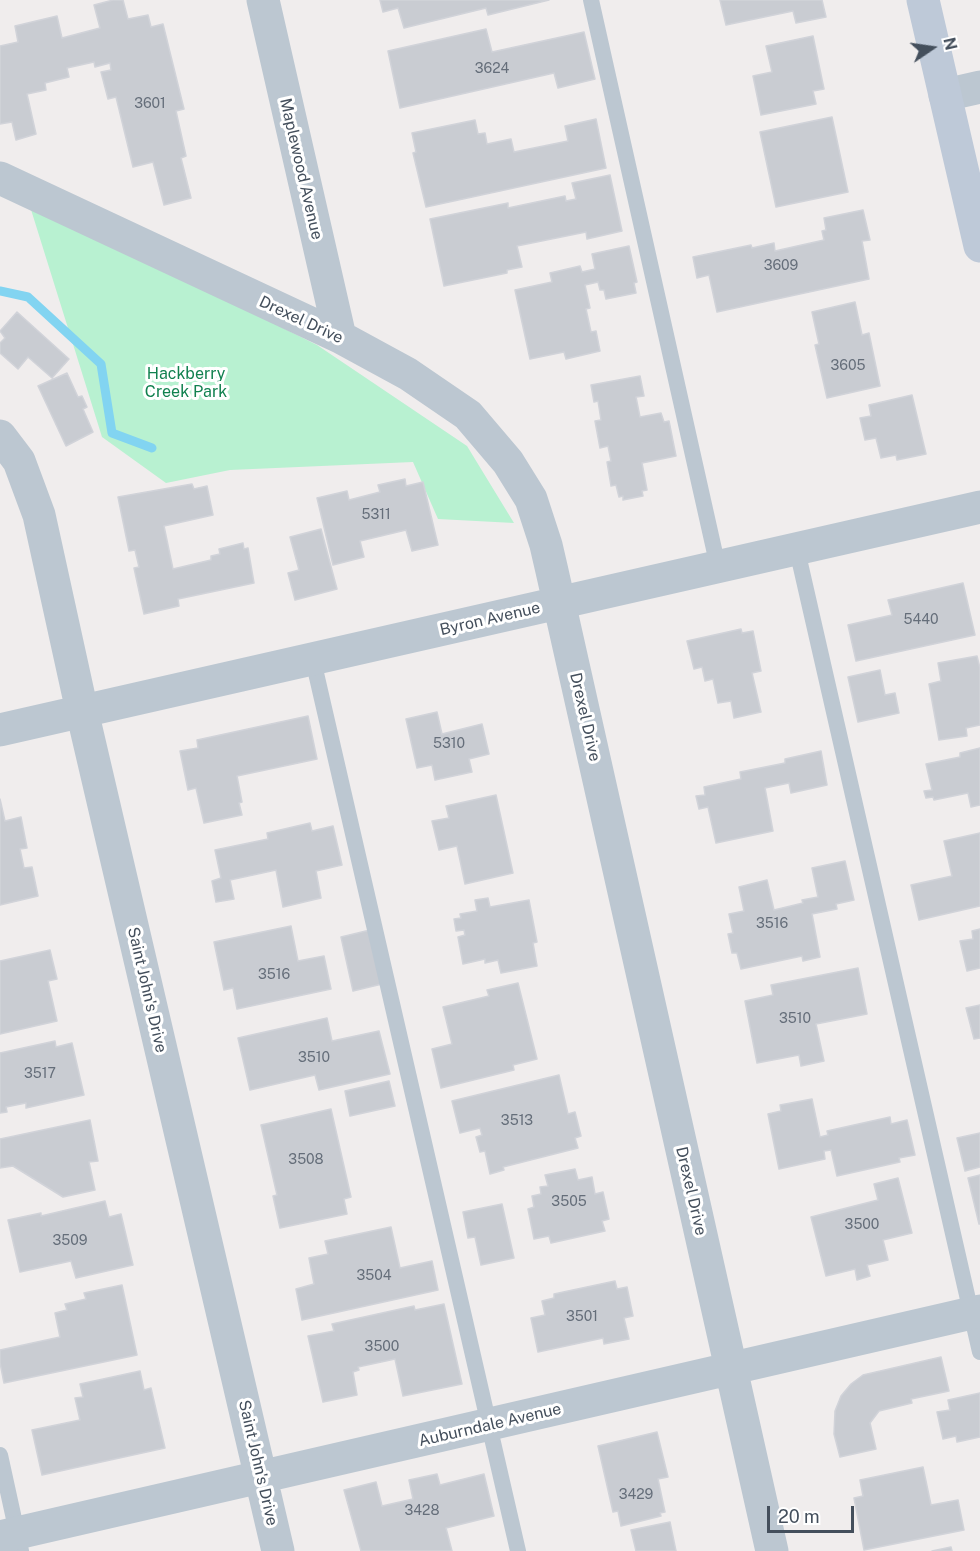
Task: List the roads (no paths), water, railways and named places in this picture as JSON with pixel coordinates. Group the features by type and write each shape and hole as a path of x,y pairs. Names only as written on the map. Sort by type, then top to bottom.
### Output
{"main road":[{"path":"923,0 980,246"}],"street":[{"name":"Maplewood Avenue","path":"263,0 340,338"},
{"path":"945,95 980,87"},
{"name":"Drexel Drive","path":"0,178 340,338 408,374 468,415 508,462 531,500 546,544 772,1551"},
{"name":"Saint John's Drive","path":"0,436 19,461 39,515 82,711 278,1551"},
{"name":"Byron Avenue","path":"0,730 980,507"},
{"name":"Auburndale Avenue","path":"13,1541 261,1477 975,1312"}],"lane":[{"path":"591,0 718,567"},
{"path":"797,550 975,1312 980,1352"},
{"path":"313,660 518,1551"},
{"path":"0,1455 13,1541"}],"waterway":[{"path":"0,291 28,297 101,364 112,433 152,448"}],"park label":[{"name":"Hackberry Creek Park","path":"186,383"}]}
